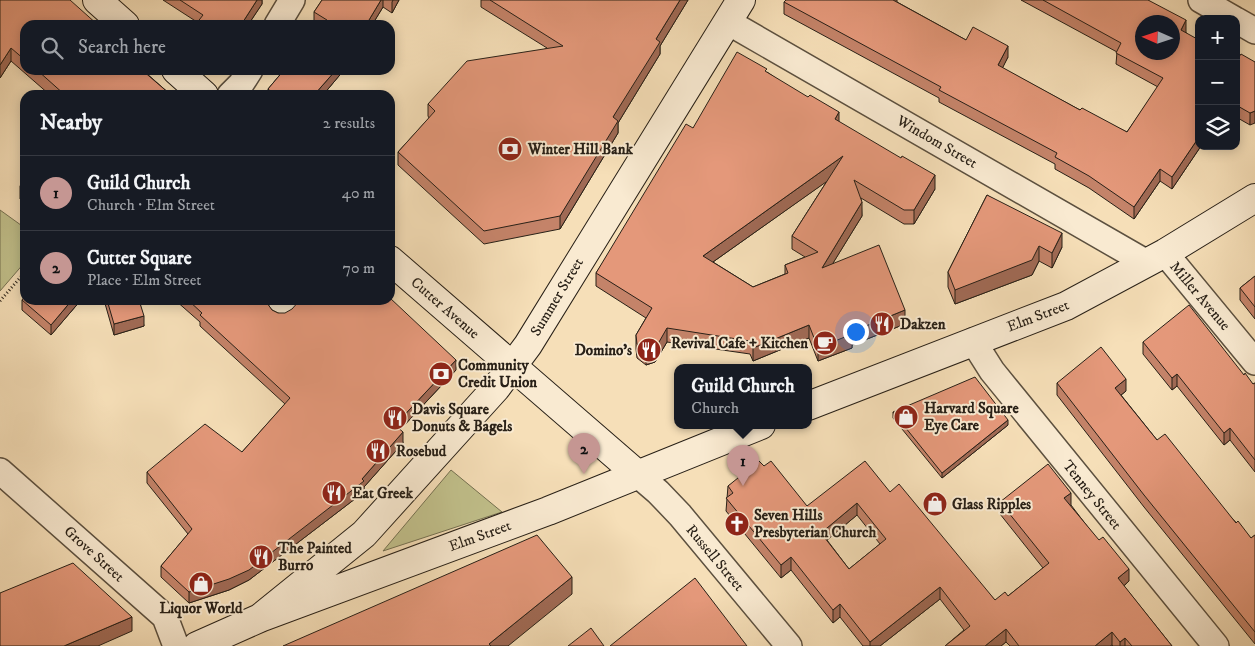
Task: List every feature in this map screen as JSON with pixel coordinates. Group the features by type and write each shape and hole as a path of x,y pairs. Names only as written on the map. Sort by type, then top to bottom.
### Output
{"main road":[{"path":"97,0 119,20"},
{"name":"Summer Street","path":"260,618 364,534 496,388 528,345 735,11"},
{"path":"182,75 198,90"},
{"name":"Elm Street","path":"812,404 1066,306 1156,258 1255,198"},
{"name":"Cutter Avenue","path":"395,264 637,474"},
{"name":"Elm Street","path":"197,646 260,618 548,511 752,429"}],"street":[{"path":"280,20 292,0"},
{"path":"1201,0 1226,15"},
{"name":"Windom Street","path":"735,11 1156,258"},
{"path":"1240,23 1255,31"},
{"path":"235,90 247,75"},
{"name":"Miller Avenue","path":"1156,258 1255,362"},
{"name":"Tenney Street","path":"973,341 992,371 1216,646"},
{"name":"Grove Street","path":"0,471 165,617 176,646"},
{"name":"Russell Street","path":"637,474 680,515 788,646"}],"path":[{"path":"0,301 20,278"}],"shaded area":[{"path":"0,210 20,224 20,268 0,291"},
{"path":"451,470 502,512 383,551"}],"building":[{"path":"0,0 70,0 92,20 20,20 20,56 11,48 0,65"},
{"path":"180,0 257,0 244,20 199,20 203,15"},
{"path":"322,0 381,0 369,20 327,20 314,12"},
{"path":"490,0 680,0 656,39 660,42 613,117 618,121 560,216 484,231 398,152 435,111 428,104 467,61 563,46"},
{"path":"786,0 893,0 966,40 973,27 1008,46 998,65 1080,110 1082,108 1127,132 1163,78 1116,53 1121,43 1043,0 1148,0 1176,15 1135,15 1135,60 1180,60 1180,17 1186,20 1181,30 1195,38 1195,143 1172,177 1160,169 1134,207 1089,176 1055,157 1057,153 939,90 941,87 784,2"},
{"path":"737,52 767,69 765,71 808,97 810,95 839,112 835,119 901,158 902,156 935,175 914,210 904,210 854,180 862,202 822,268 879,245 905,310 818,348 809,325 753,348 750,341 667,328 655,349 646,352 637,344 636,335 652,308 596,273 686,124 693,128","holes":["843,156 792,236 818,252 785,265 788,273 753,287 703,256"]},
{"path":"1241,54 1255,62 1255,111 1250,113 1240,107"},
{"path":"43,75 148,75 165,90 59,90"},
{"path":"280,75 332,75 318,90 268,89"},
{"path":"987,195 1062,233 1052,253 1039,246 1032,260 955,290 948,272"},
{"path":"1255,276 1255,307 1240,288"},
{"path":"395,303 456,360 395,425 403,432 362,479 364,481 249,570 229,579 189,592 161,566 192,529 147,472 205,424 242,452 290,398 200,315 202,313 193,305 268,305 272,310 278,313 285,313 296,305 395,305"},
{"path":"28,305 68,305 51,325"},
{"path":"108,305 141,305 144,316 114,324"},
{"path":"1189,305 1244,375 1245,373 1253,384 1255,383 1255,460 1230,428 1224,433 1177,374 1172,378 1143,342"},
{"path":"1101,347 1126,379 1115,388 1157,440 1165,434 1236,523 1238,521 1251,538 1255,535 1255,632 1144,495 1057,383"},
{"path":"975,377 1008,420 942,473 893,412"},
{"path":"759,461 764,466 771,461 807,506 865,461 890,492 899,484 995,600 1005,592 1008,596 1049,563 1000,502 1048,464 1071,493 1064,498 1099,540 1103,537 1129,569 1118,578 1172,646 1132,646 1125,638 1120,642 1112,632 1095,646 1019,646 1006,629 985,646 945,646 970,626 940,587 870,642 840,604 833,610 791,557 781,565 726,498 733,493 728,486","holes":["857,503 886,539 849,569 821,533"]},
{"path":"537,535 572,577 489,644 491,646 283,646"},
{"path":"73,563 132,617 64,646 0,646 0,593"},
{"path":"695,578 747,646 610,646"},
{"path":"591,628 604,646 568,646"}],"place":[{"name":"Winter Hill Bank","path":"510,149"},
{"name":"Dakzen","path":"882,324"},
{"name":"Revival Cafe + Kitchen","path":"825,343"},
{"name":"Domino's","path":"649,350"},
{"name":"Community Credit Union","path":"441,374"},
{"name":"Harvard Square Eye Care","path":"906,417"},
{"name":"Davis Square Donuts & Bagels","path":"395,418"},
{"name":"Rosebud","path":"378,451"},
{"name":"Cutter Square","path":"584,474"},
{"name":"Guild Church","path":"743,486"},
{"name":"Eat Greek","path":"334,493"},
{"name":"Glass Ripples","path":"935,504"},
{"name":"Seven Hills Presbyterian Church","path":"737,524"},
{"name":"The Painted Burro","path":"261,557"},
{"name":"Liquor World","path":"201,584"}]}
